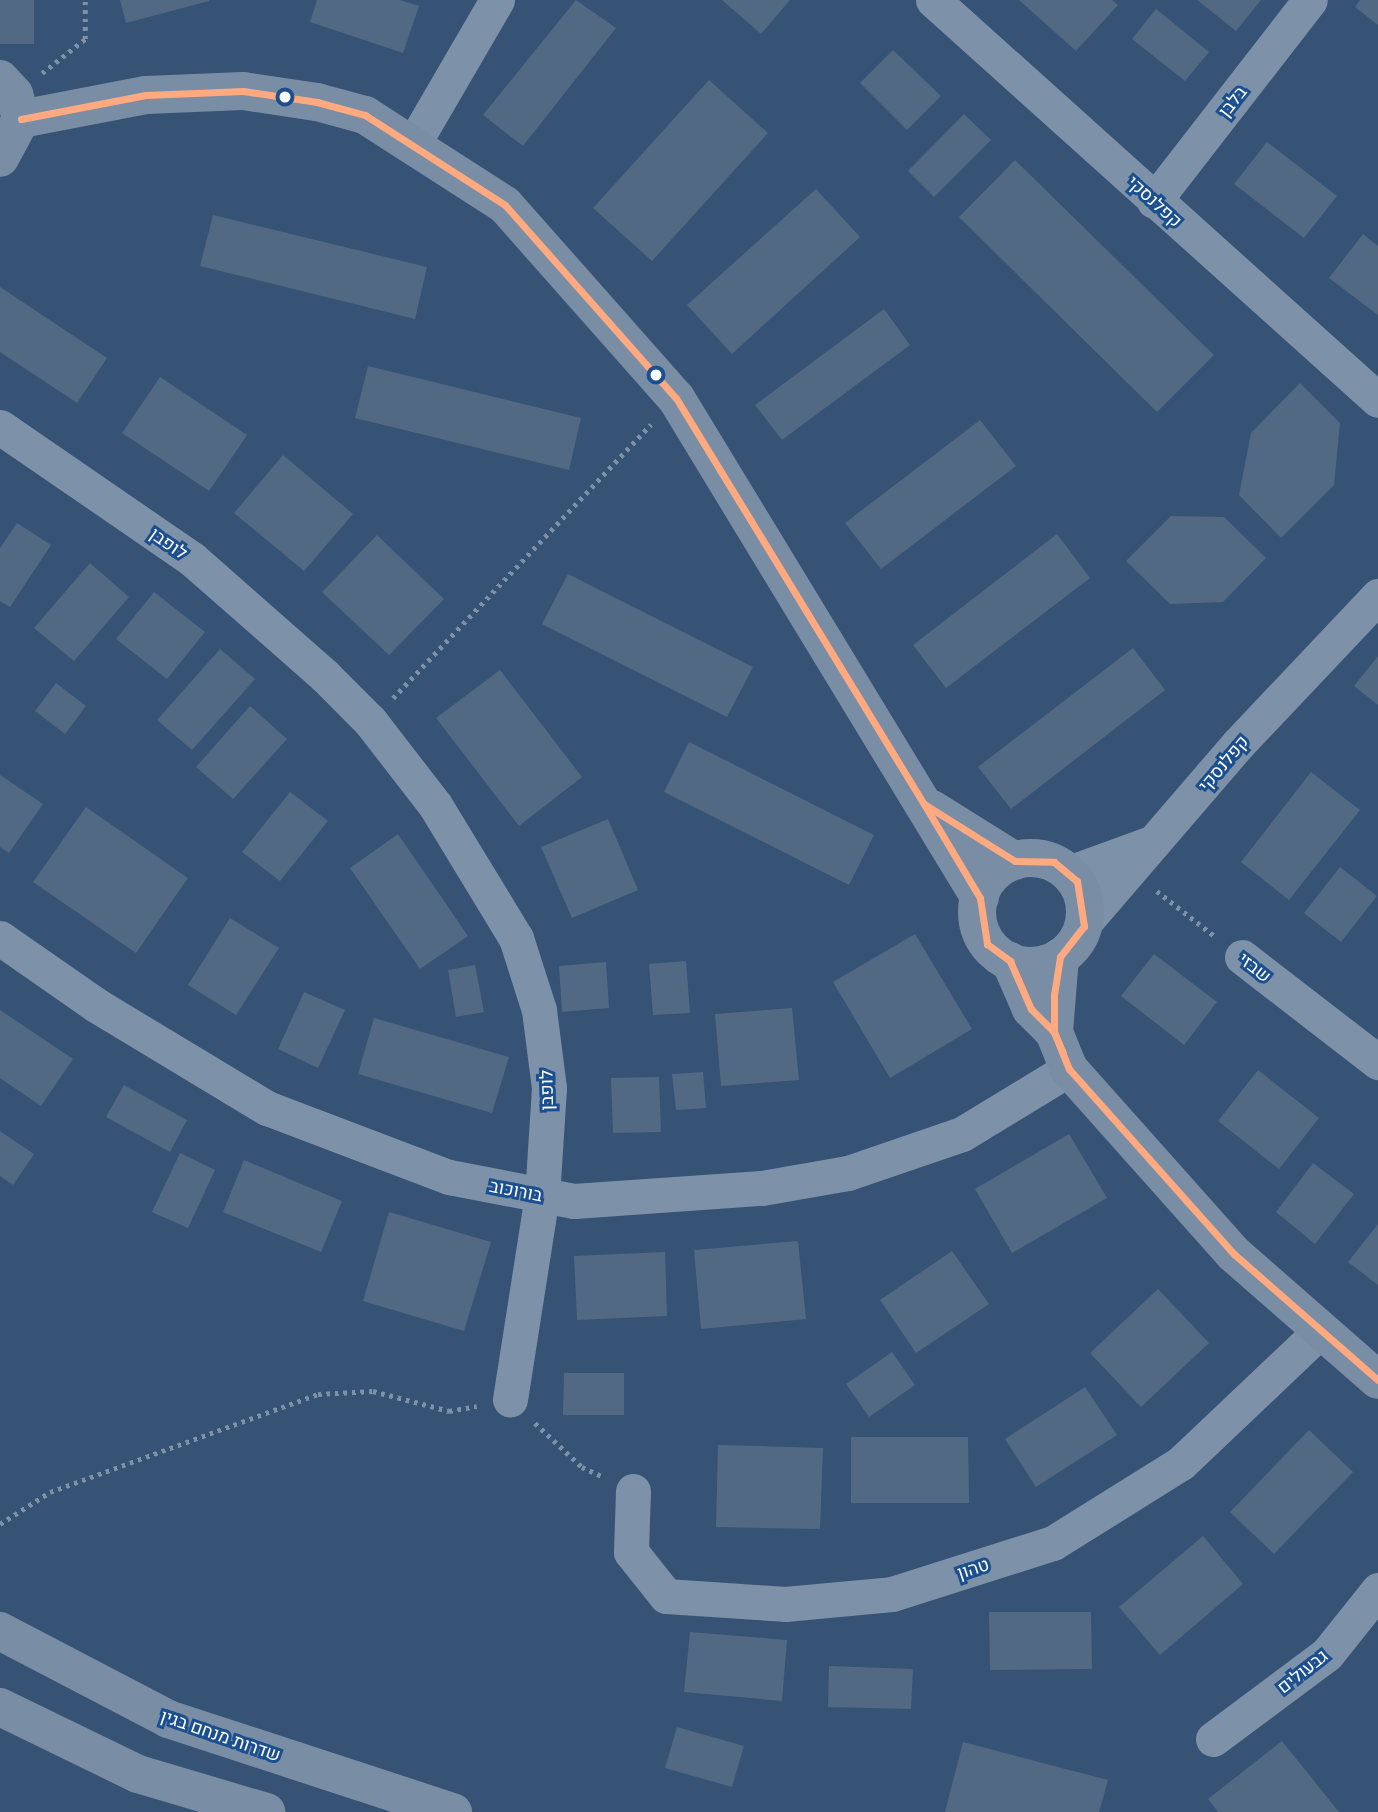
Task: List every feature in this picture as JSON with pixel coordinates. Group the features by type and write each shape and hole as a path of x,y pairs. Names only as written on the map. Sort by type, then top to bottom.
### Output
{"street":[{"path":"412,146 497,0"},
{"name":"קפלנסקי","path":"933,0 1378,400"},
{"name":"בלבן","path":"1154,201 1310,0"},
{"path":"0,158 12,97 243,91 365,115 505,205 676,398 979,898"},
{"name":"לופבן","path":"0,427 192,559 325,676 370,721 435,805 516,938 539,1010 549,1088 542,1195 510,1400"},
{"name":"קפלנסקי","path":"1084,923 1132,872 1238,744 1378,596"},
{"path":"924,804 1014,861"},
{"path":"1069,873 1157,841"},
{"path":"1054,1032 1060,957 1084,923 1083,895 1069,873 1040,858 1014,861 990,876 979,898 979,928 1010,961 1031,1009 1054,1032 1069,1069 1234,1254 1378,1380"},
{"name":"בורוכוב","path":"0,938 96,1005 267,1108 449,1177 574,1201 666,1197 848,1173 962,1134 1069,1069"},
{"path":"1010,961 1032,966 1060,957"},
{"name":"שבזי","path":"1242,957 1378,1062"},
{"name":"טהון","path":"634,1491 631,1552 666,1596 785,1604 891,1594 1053,1543 1181,1463 1321,1330"},
{"name":"גבעולים","path":"1213,1739 1326,1654 1378,1590"},
{"name":"שדרות מנחם בגין","path":"0,1631 168,1719 453,1812"},
{"path":"0,1707 138,1774 266,1812"}],"path":[{"path":"12,97 85,39 85,0"},
{"path":"370,721 676,398"},
{"name":"שבזי","path":"1132,872 1242,957"},
{"path":"0,1524 50,1492 318,1394 373,1391 449,1410 510,1400 582,1467 634,1491"}],"building":[{"path":"0,0 34,0 34,44 0,44"},
{"path":"120,0 209,0 209,1 126,23"},
{"path":"317,0 400,0 419,6 403,53 310,22"},
{"path":"576,0 616,28 523,146 483,115"},
{"path":"722,0 790,0 761,34"},
{"path":"1019,0 1112,0 1118,5 1076,51"},
{"path":"1197,0 1261,0 1236,31"},
{"path":"1360,0 1378,0 1378,25 1355,7"},
{"path":"1156,9 1209,52 1185,81 1132,39"},
{"path":"893,50 941,96 907,130 860,83"},
{"path":"709,80 768,133 652,261 593,208"},
{"path":"964,114 991,140 934,197 908,171"},
{"path":"1267,142 1337,196 1304,238 1234,184"},
{"path":"1015,160 1214,355 1157,412 959,217"},
{"path":"816,189 860,237 732,354 687,305"},
{"path":"213,215 427,267 415,319 200,266"},
{"path":"1363,234 1378,246 1378,315 1329,278"},
{"path":"0,287 107,358 77,403 0,352"},
{"path":"884,309 910,345 782,440 755,405"},
{"path":"368,366 581,418 569,470 355,418"},
{"path":"160,377 247,435 209,491 122,433"},
{"path":"1300,383 1340,423 1334,485 1281,538 1239,495 1251,433"},
{"path":"980,420 1016,466 881,569 845,523"},
{"path":"283,455 353,514 304,571 234,513"},
{"path":"1171,516 1224,517 1266,558 1223,602 1170,604 1126,561"},
{"path":"17,523 51,545 10,607 0,601 0,548"},
{"path":"1057,534 1090,578 946,688 913,645"},
{"path":"377,535 444,599 389,655 322,592"},
{"path":"90,563 129,597 74,661 34,628"},
{"path":"568,574 753,667 727,717 542,624"},
{"path":"154,592 205,632 167,679 116,639"},
{"path":"1133,648 1165,690 1011,809 978,767"},
{"path":"220,649 255,679 192,750 157,720"},
{"path":"1378,656 1378,705 1354,686"},
{"path":"500,670 582,777 519,826 436,718"},
{"path":"56,683 86,706 65,734 35,711"},
{"path":"250,706 287,739 233,799 196,767"},
{"path":"689,742 874,835 849,885 664,792"},
{"path":"1311,772 1360,810 1289,900 1241,862"},
{"path":"0,775 43,804 9,853 0,847"},
{"path":"290,792 328,821 280,881 242,852"},
{"path":"86,807 188,878 136,953 33,882"},
{"path":"608,819 638,890 572,918 541,847"},
{"path":"398,834 468,936 420,969 350,868"},
{"path":"1340,867 1377,896 1341,942 1304,913"},
{"path":"230,918 279,948 236,1015 188,985"},
{"path":"915,934 972,1029 890,1078 833,982"},
{"path":"1154,954 1217,1002 1184,1045 1121,996"},
{"path":"686,961 690,1013 653,1015 649,964"},
{"path":"606,962 609,1008 562,1012 559,966"},
{"path":"475,965 484,1012 456,1017 448,970"},
{"path":"304,992 345,1010 318,1068 278,1049"},
{"path":"792,1008 799,1080 721,1086 715,1014"},
{"path":"0,1010 73,1059 41,1106 0,1078"},
{"path":"374,1018 509,1057 492,1113 358,1074"},
{"path":"1258,1070 1319,1118 1279,1169 1218,1121"},
{"path":"703,1072 706,1108 676,1110 672,1074"},
{"path":"659,1077 661,1132 613,1133 611,1078"},
{"path":"124,1085 187,1120 170,1152 106,1117"},
{"path":"0,1131 34,1154 13,1185 0,1176"},
{"path":"1069,1134 1107,1198 1012,1253 975,1189"},
{"path":"180,1153 215,1170 188,1228 152,1212"},
{"path":"244,1160 342,1201 321,1252 223,1212"},
{"path":"1313,1163 1354,1194 1315,1244 1276,1212"},
{"path":"389,1212 491,1242 464,1331 363,1301"},
{"path":"1378,1224 1378,1285 1348,1262"},
{"path":"798,1241 806,1319 701,1329 694,1250"},
{"path":"952,1251 989,1304 916,1353 880,1300"},
{"path":"665,1252 667,1316 577,1320 574,1256"},
{"path":"1158,1289 1209,1343 1141,1407 1090,1353"},
{"path":"892,1352 915,1385 869,1417 846,1384"},
{"path":"564,1373 624,1373 624,1415 563,1415"},
{"path":"1085,1387 1117,1435 1036,1487 1005,1439"},
{"path":"1309,1430 1353,1472 1274,1554 1230,1512"},
{"path":"851,1437 968,1437 969,1503 851,1503"},
{"path":"718,1445 823,1448 820,1529 716,1527"},
{"path":"1203,1536 1243,1584 1160,1655 1119,1607"},
{"path":"989,1612 1091,1612 1092,1669 990,1670"},
{"path":"690,1632 787,1640 782,1701 684,1692"},
{"path":"829,1666 913,1669 911,1709 828,1707"},
{"path":"677,1727 744,1746 732,1787 665,1768"},
{"path":"1282,1741 1339,1812 1218,1812 1208,1799"},
{"path":"963,1742 1108,1780 1099,1812 945,1812"}],"transit line":[{"path":"21,119 146,95 243,91 317,102 365,115 505,205 676,398 924,804 1015,861 1054,862 1077,881 1084,926 1060,957 1054,994 1054,1032 1069,1069 1234,1254 1378,1380"},
{"path":"924,804 980,898 987,944 1010,961 1031,1009 1054,1032 1063,1053"}]}
